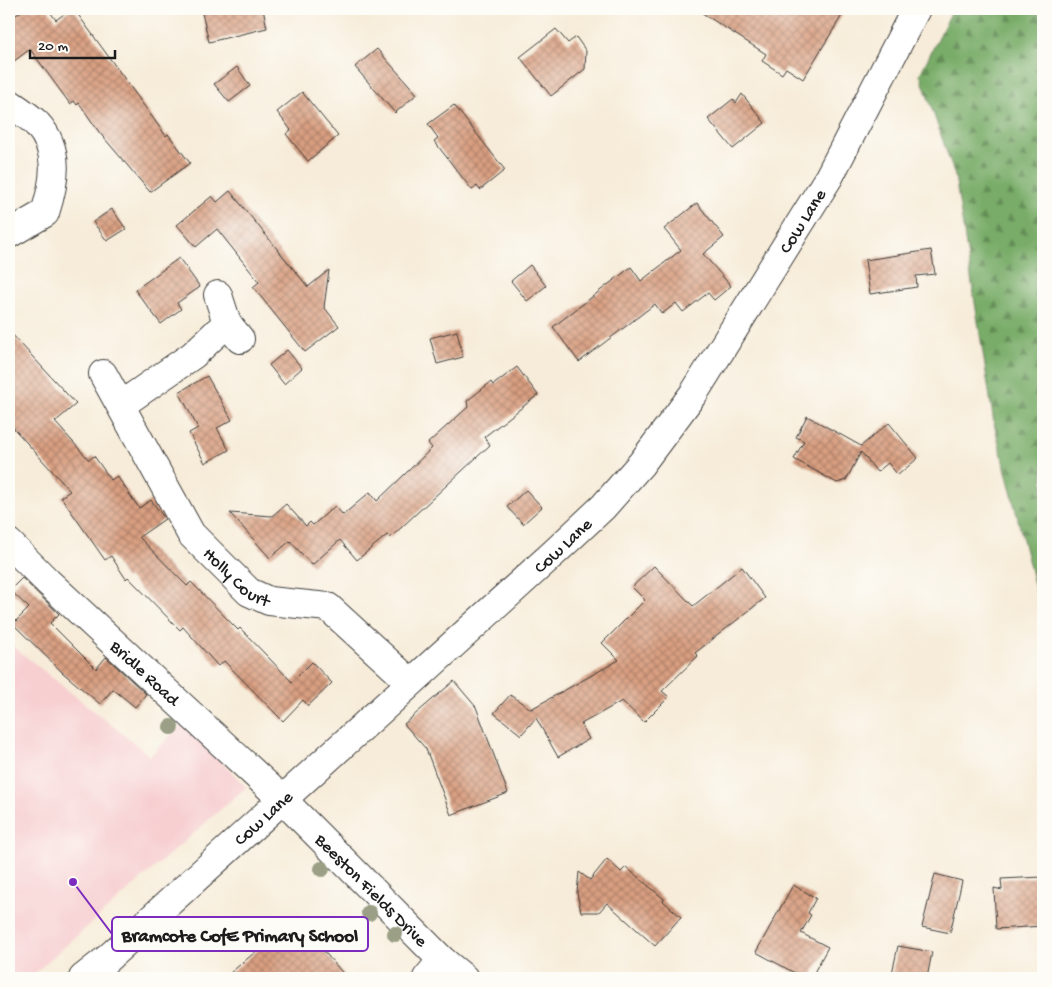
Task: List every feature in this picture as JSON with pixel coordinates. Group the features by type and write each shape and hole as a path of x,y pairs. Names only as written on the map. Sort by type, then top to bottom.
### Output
{"street":[{"name":"Cow Lane","path":"83,978 107,959 604,507 641,464 694,394 829,177 916,9"},
{"path":"9,103 37,124 51,146 55,168 54,186 45,212 9,234"},
{"path":"121,405 193,355 234,331 218,295"},
{"name":"Holly Court","path":"103,374 191,534 249,592 269,601 328,607 410,682"},
{"name":"Bridle Road","path":"9,543 48,582 282,799"},
{"name":"Beeston Fields Drive","path":"282,799 435,969 464,978"}],"shaded area":[{"path":"9,643 150,756 183,723 246,787 29,978 9,978"}],"green space":[{"path":"953,9 1043,9 1043,620 994,423 955,176 920,74"}],"building":[{"path":"24,9 48,9 56,20 71,9 74,9 166,136 168,134 190,163 150,192 99,132 79,103 77,105 74,101 70,104 30,49 9,65 9,20"},
{"path":"201,9 263,9 267,28 209,42"},
{"path":"696,9 846,9 803,79 786,68 782,74 762,61 766,54"},
{"path":"556,29 568,43 576,37 586,51 585,69 551,96 520,57"},
{"path":"377,49 417,94 395,113 355,67"},
{"path":"237,67 250,86 229,102 214,84"},
{"path":"302,92 338,136 308,161 286,134 291,130 277,112"},
{"path":"742,94 765,123 733,149 708,119 733,99 736,103"},
{"path":"454,105 505,170 480,190 477,186 472,190 434,141 438,138 428,124"},
{"path":"230,191 308,287 329,270 324,307 339,326 305,352 253,287 259,282 217,229 196,247 177,225 212,196 217,202"},
{"path":"697,203 724,237 703,254 731,286 714,300 708,293 683,312 676,303 662,314 655,304 579,362 553,327 631,267 641,281 681,250 664,229"},
{"path":"112,209 126,229 107,241 93,222"},
{"path":"931,250 935,274 916,276 917,287 870,294 865,260"},
{"path":"179,258 200,287 177,303 181,309 161,324 135,290"},
{"path":"530,265 546,286 527,301 511,281"},
{"path":"9,331 76,404 55,422 89,460 94,456 111,480 117,476 139,508 151,500 165,519 139,537 187,586 191,582 238,630 240,628 292,682 312,662 332,683 308,706 303,700 283,721 224,661 218,666 183,627 180,630 128,577 126,579 111,556 105,560 61,497 70,491 9,423"},
{"path":"457,331 463,357 437,364 430,338"},
{"path":"287,350 302,368 284,384 269,365"},
{"path":"517,367 538,395 484,437 490,445 390,538 387,535 357,560 340,540 312,565 290,541 270,558 230,513 272,516 286,504 306,526 310,522 313,525 335,506 343,515 370,492 377,501 432,448 428,443 468,407 467,401 491,382 493,385"},
{"path":"207,376 232,420 217,428 229,450 205,463 189,433 198,428 179,392"},
{"path":"807,416 861,446 889,423 918,458 898,475 888,463 877,472 861,452 846,480 837,483 794,459 804,441 796,437"},
{"path":"526,490 542,507 523,524 507,507"},
{"path":"654,566 693,606 742,567 765,598 695,653 698,656 662,691 669,697 644,722 622,701 581,724 589,739 558,757 536,718 521,735 494,713 510,695 531,709 619,660 602,643 645,600 632,587"},
{"path":"22,578 59,614 50,623 96,669 106,657 146,694 135,707 113,689 100,704 62,672 13,624 29,608 10,590"},
{"path":"454,681 476,707 508,793 451,815 426,749 404,724"},
{"path":"607,859 621,872 626,867 664,899 663,901 681,917 655,946 607,903 599,912 581,912 577,893 579,872 590,880"},
{"path":"935,874 962,881 950,933 922,927"},
{"path":"1043,877 1043,926 996,929 994,888 1002,890 1001,879"},
{"path":"793,885 816,898 808,913 811,915 801,933 828,947 811,978 804,978 756,952"},
{"path":"294,920 307,936 309,934 347,978 224,978"},
{"path":"898,946 932,952 927,978 891,978"}],"place":[{"name":"Bramcote CofE Primary School","path":"73,882"}]}
